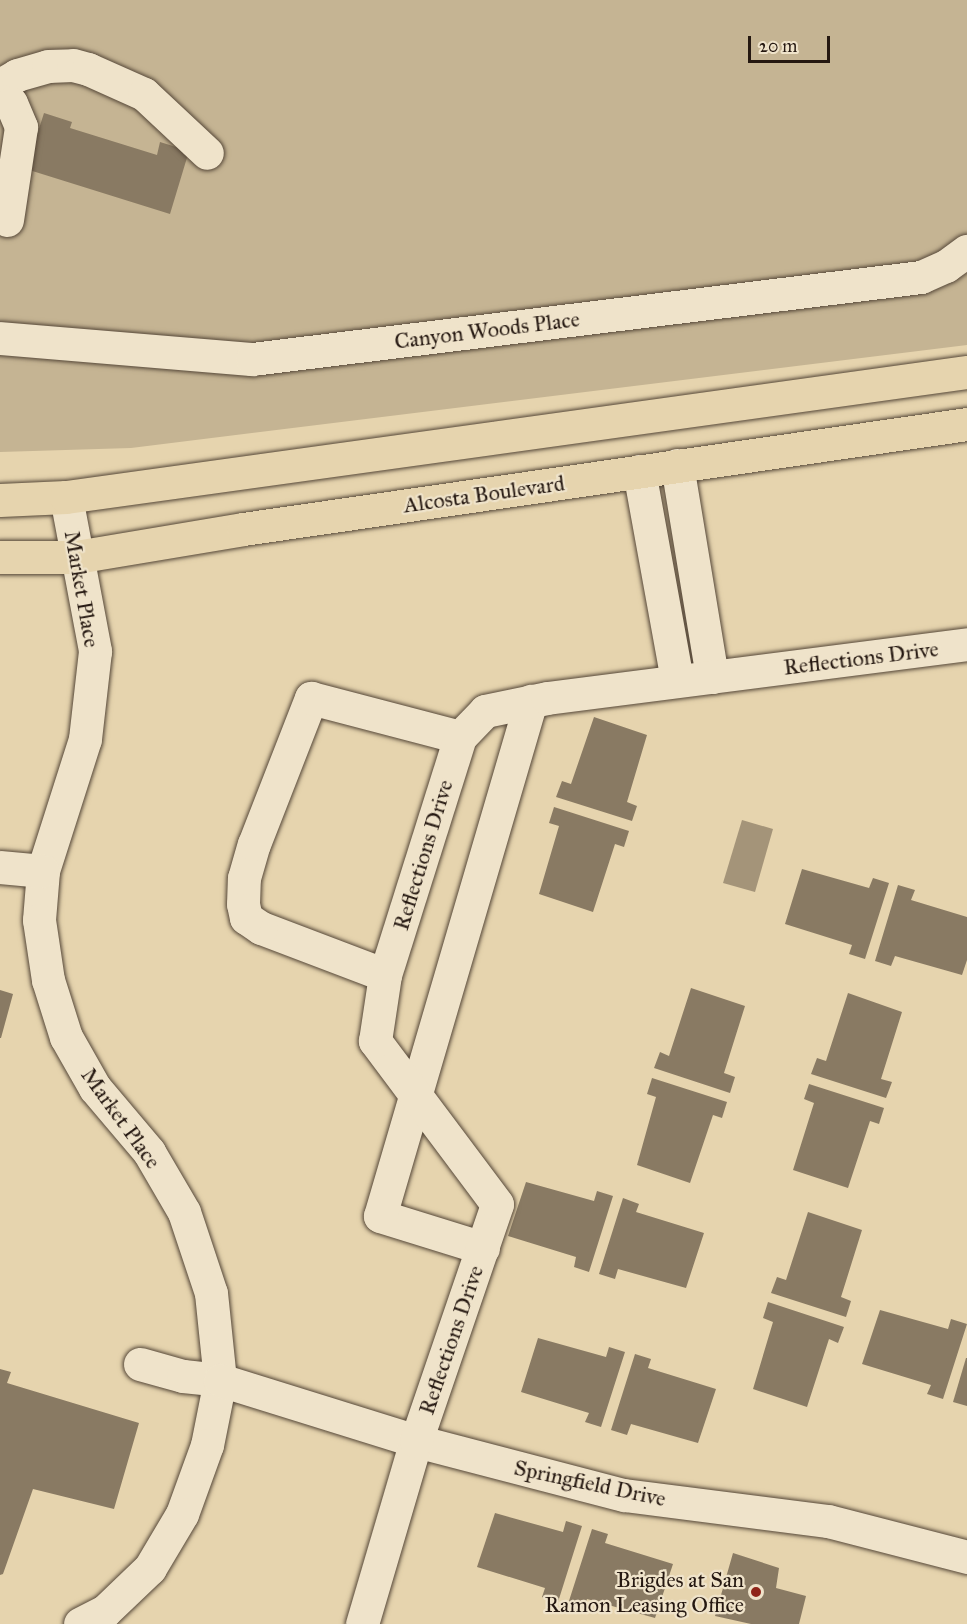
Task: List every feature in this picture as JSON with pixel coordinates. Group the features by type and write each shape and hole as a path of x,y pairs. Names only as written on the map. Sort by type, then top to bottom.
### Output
{"main road":[{"path":"0,500 66,496 967,372"},
{"name":"Alcosta Boulevard","path":"0,557 76,557 677,465 967,424"}],"street":[{"path":"0,85 17,75 48,66 73,65 88,69 144,94 207,153"},
{"path":"0,101 11,104 21,127 7,220"},
{"name":"Canyon Woods Place","path":"0,338 252,359 921,277 946,266 967,251"},
{"path":"677,465 712,677"},
{"path":"639,471 677,681"},
{"name":"Market Place","path":"66,496 94,651 85,739 43,871 39,920 48,980 66,1038 95,1088 149,1152 184,1212 211,1293 220,1380 207,1445 182,1514 150,1568 105,1611 80,1624"},
{"name":"Reflections Drive","path":"362,1624 416,1441 497,1204 375,1041 386,975 460,736 485,711 531,701 967,644"},
{"path":"386,975 261,928 246,918 243,904 244,878 254,844 311,698 460,736"},
{"path":"483,1248 380,1216 531,701"},
{"path":"0,867 43,871"},
{"name":"Springfield Drive","path":"140,1364 183,1376 220,1380 416,1441 624,1495 828,1521 967,1557"}],"shaded area":[{"path":"0,0 967,0 967,345 131,448 0,452"},
{"path":"742,820 773,829 755,892 723,883"}],"building":[{"path":"44,113 72,122 70,128 157,155 160,142 189,151 170,214 26,169"},
{"path":"594,717 647,735 627,802 637,806 632,821 556,797 562,781 571,784"},
{"path":"554,807 629,831 624,847 615,844 593,912 539,894 559,826 549,823"},
{"path":"802,869 869,888 873,878 889,883 865,959 849,954 852,945 785,924"},
{"path":"898,885 915,890 911,900 967,917 967,960 962,975 895,956 891,966 875,961"},
{"path":"691,988 745,1006 724,1073 735,1077 730,1093 654,1068 660,1052 669,1056"},
{"path":"0,990 13,994 1,1038 0,1038"},
{"path":"848,993 902,1012 881,1079 892,1082 886,1098 811,1074 817,1058 826,1061"},
{"path":"652,1078 727,1102 722,1118 713,1115 690,1183 637,1165 656,1097 647,1094"},
{"path":"809,1084 884,1108 879,1124 870,1121 848,1188 793,1170 814,1103 804,1099"},
{"path":"526,1182 594,1201 597,1191 613,1196 589,1272 574,1267 576,1257 508,1236"},
{"path":"623,1198 639,1204 636,1212 704,1233 686,1288 618,1269 615,1279 599,1274"},
{"path":"808,1212 862,1230 841,1297 851,1301 846,1317 771,1293 777,1277 786,1280"},
{"path":"768,1302 844,1327 838,1343 829,1339 807,1407 753,1389 773,1322 763,1318"},
{"path":"880,1310 948,1329 951,1319 967,1324 943,1399 927,1394 931,1385 862,1364"},
{"path":"538,1338 606,1357 609,1347 625,1352 601,1427 585,1422 589,1413 521,1392"},
{"path":"635,1354 651,1359 648,1368 716,1389 698,1443 631,1424 627,1435 611,1430"},
{"path":"967,1358 967,1406 953,1402"},
{"path":"0,1369 11,1372 7,1383 139,1423 114,1509 33,1489 3,1574 0,1575"},
{"path":"495,1513 563,1532 566,1521 582,1526 558,1602 542,1597 545,1588 477,1567"},
{"path":"592,1529 608,1534 605,1543 673,1564 655,1618 587,1599 584,1609 568,1604"},
{"name":"Brigdes at San Ramon Leasing Office","path":"733,1553 779,1568 776,1588 806,1596 799,1624 751,1624 715,1616"}],"place":[{"name":"Brigdes at San Ramon Leasing Office","path":"756,1592"}]}
